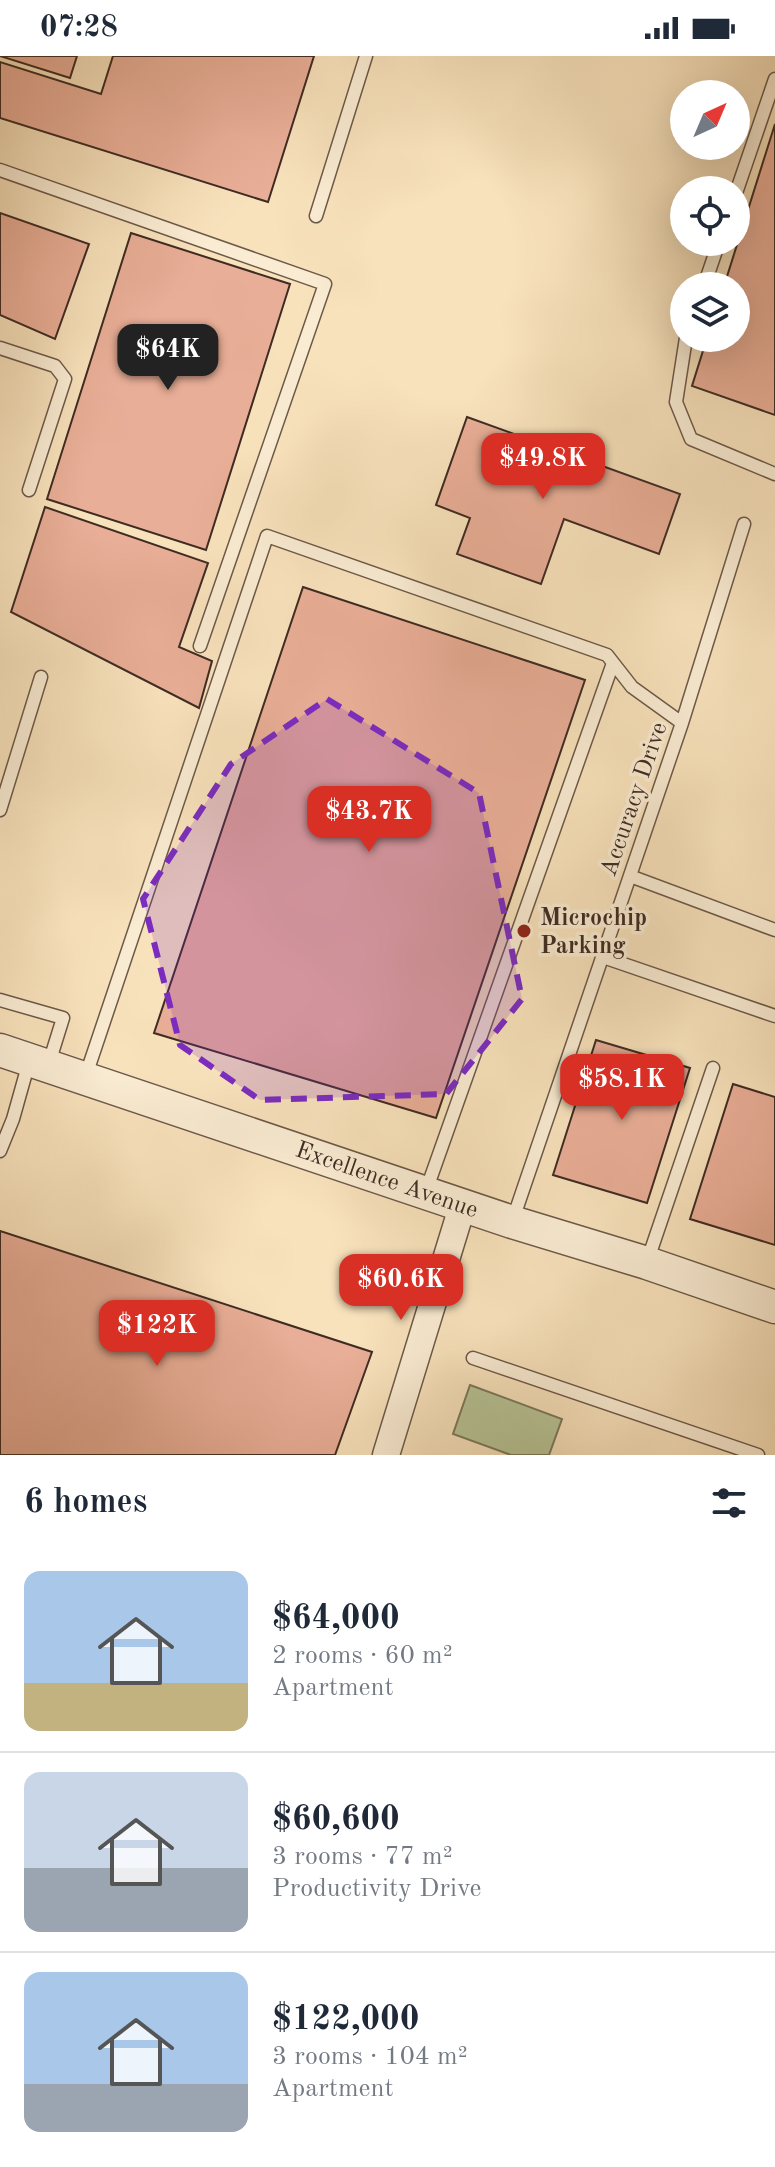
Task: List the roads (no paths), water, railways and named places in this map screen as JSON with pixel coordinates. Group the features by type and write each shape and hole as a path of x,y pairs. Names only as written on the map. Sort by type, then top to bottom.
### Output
{"street":[{"name":"Excellence Avenue","path":"26,1058 775,1307"},
{"path":"386,1455 463,1204"}],"lane":[{"path":"316,216 366,56"},
{"path":"742,176 775,79"},
{"path":"0,170 325,284 200,646"},
{"path":"0,348 55,366 65,379 29,490"},
{"path":"684,352 676,402 691,439 775,474"},
{"name":"Accuracy Drive","path":"512,1222 682,723 744,524"},
{"path":"85,1079 267,536 607,655 632,687 682,723"},
{"path":"426,1191 613,663"},
{"path":"0,810 41,677"},
{"path":"630,876 775,930"},
{"path":"603,957 775,1016"},
{"path":"0,1000 63,1018 26,1058 6,1116 0,1151"},
{"path":"647,1263 713,1068"},
{"path":"473,1358 758,1455"}],"place":[{"name":"Microchip Parking","path":"524,931"}]}
